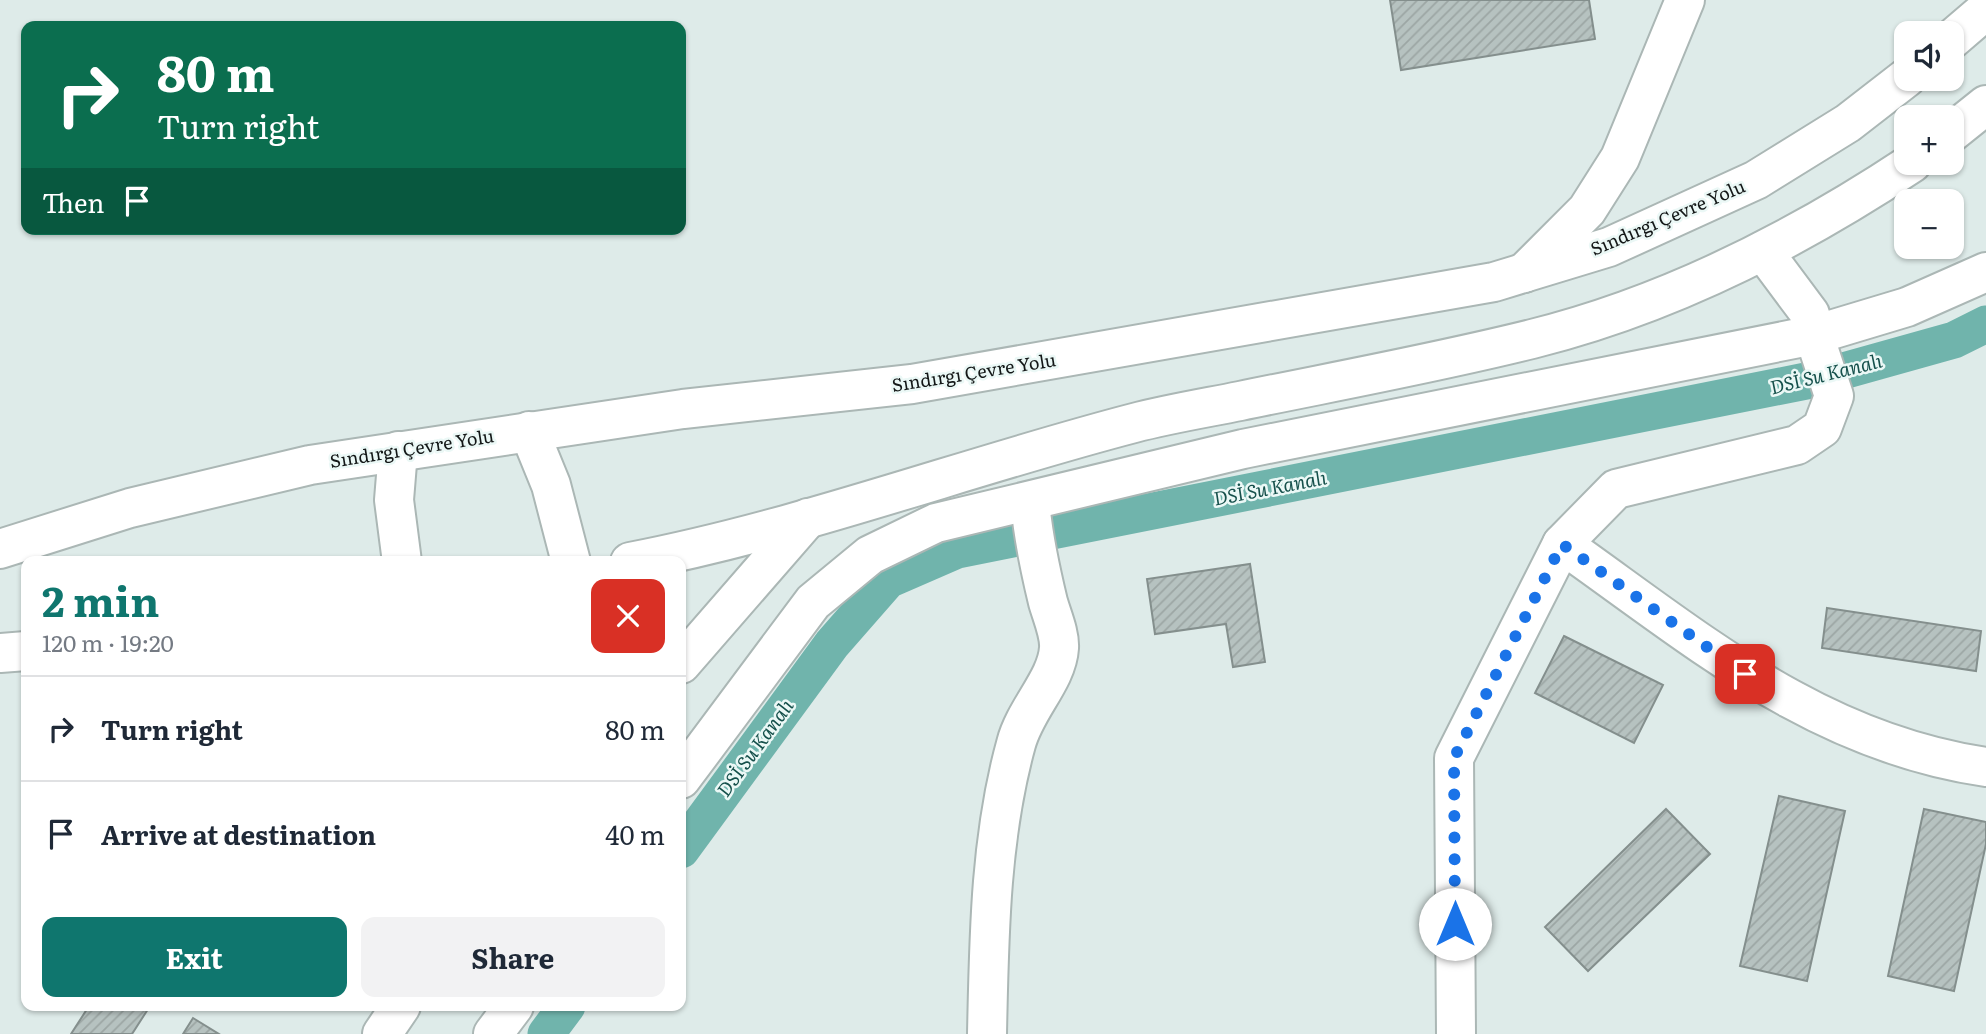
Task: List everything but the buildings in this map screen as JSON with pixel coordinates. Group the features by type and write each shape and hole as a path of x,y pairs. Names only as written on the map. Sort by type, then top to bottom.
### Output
{"main road":[{"path":"1524,273 1587,209 1620,158 1685,0"},
{"path":"1964,29 1986,10"},
{"name":"Sındırgı Çevre Yolu","path":"0,549 169,499 310,465 683,409 912,384 1494,282 1609,247 1756,180 1848,123 1894,87"},
{"path":"1964,123 1986,105"},
{"path":"661,556 808,518 1135,422 1535,339 1651,301 1763,251 1838,212 1894,175"},
{"path":"1456,1034 1454,758 1562,544 1616,489 1797,445 1822,428 1834,396 1816,342 1810,314 1763,251"},
{"path":"686,772 813,602 841,576 900,538 936,523 1031,509 1243,449 1816,342 1907,307 1986,272"},
{"path":"529,431 551,485 569,556"},
{"path":"398,451 394,500 401,556"},
{"path":"987,1034 989,911 1004,799 1016,742 1032,703 1054,673 1059,646 1038,561 1031,509"},
{"path":"686,658 808,518"},
{"path":"1562,544 1745,674 1810,712 1877,741 1947,761 1986,767"},
{"path":"0,653 21,651"},
{"path":"382,1034 398,1011"},
{"path":"493,1034 510,1011"}],"waterway":[{"name":"DSİ Su Kanalı","path":"686,843 832,644 888,580 957,550 1811,380 1954,340 1986,324"},
{"name":"DSİ Su Kanalı","path":"546,1034 563,1011"}],"route":[{"path":"1455,924 1454,758 1562,544 1745,674"}]}
